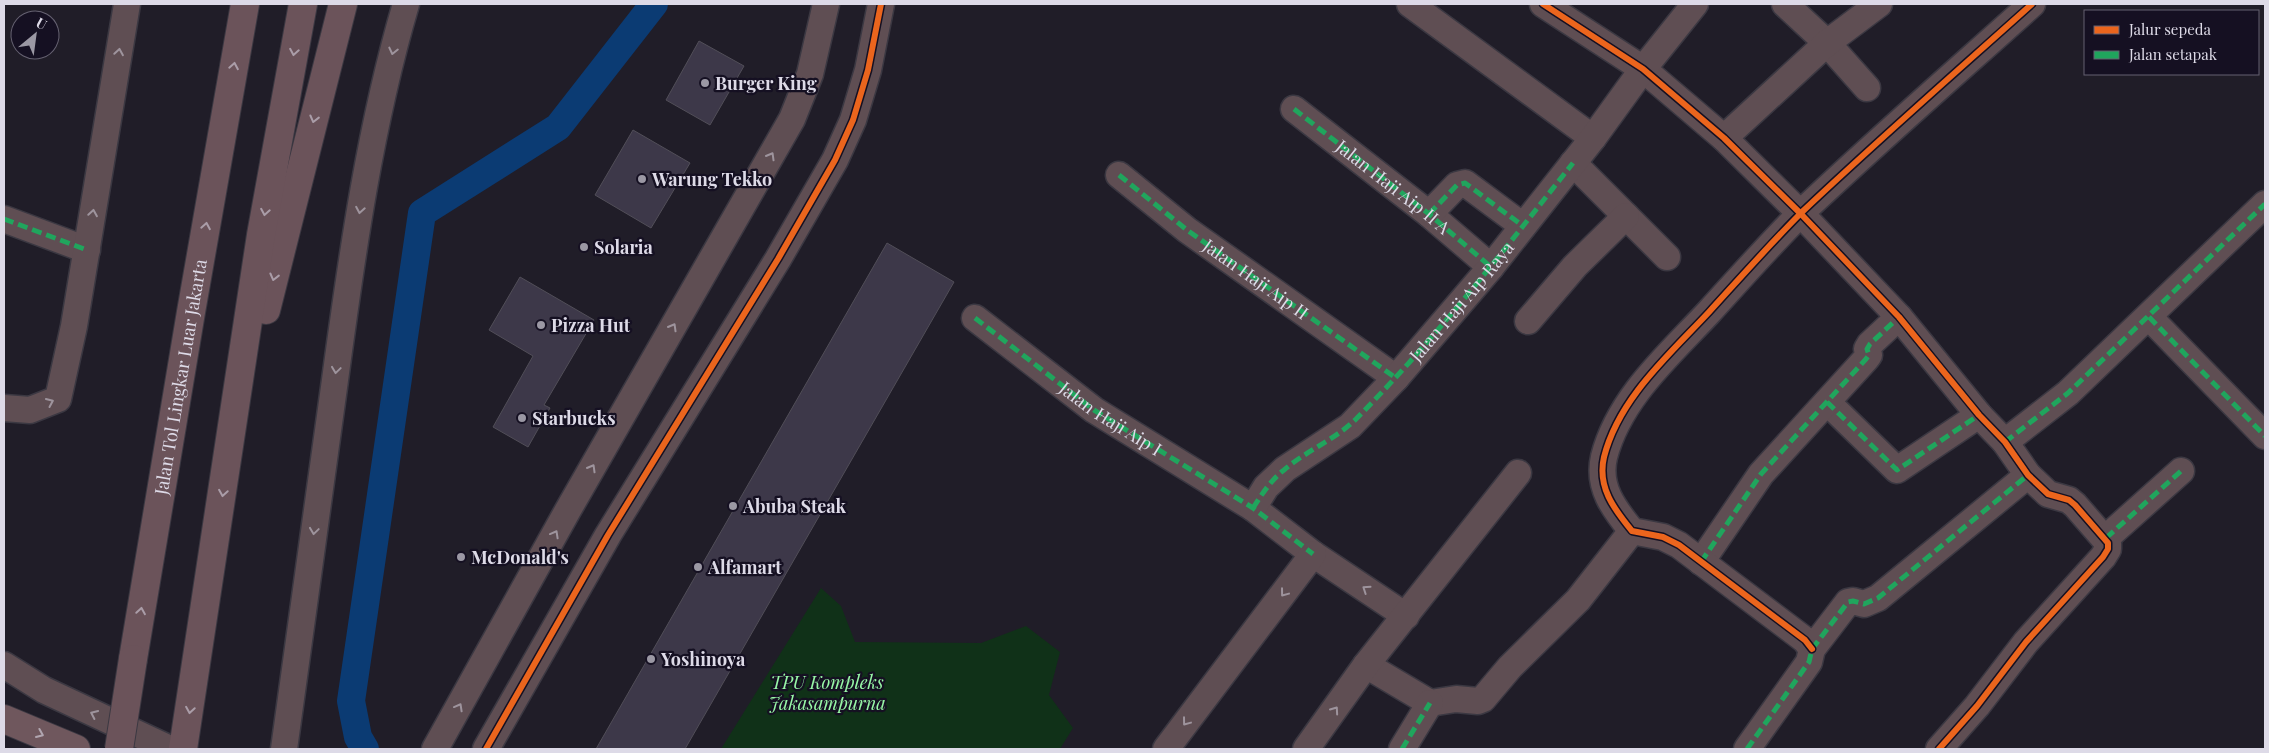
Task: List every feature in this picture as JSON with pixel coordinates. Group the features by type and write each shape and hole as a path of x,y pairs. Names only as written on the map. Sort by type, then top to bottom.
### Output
{"highway":[{"name":"Jalan Tol Lingkar Luar Jakarta","path":"119,749 191,312 245,4"},
{"path":"184,749 261,235 303,4"},
{"path":"228,458 343,4"}],"main road":[{"path":"4,719 76,749"}],"street":[{"path":"4,408 30,410 58,399 74,326 127,4"},
{"path":"284,749 356,232 373,141 396,36 406,4"},
{"path":"435,749 568,510 792,119 810,74 826,4"},
{"path":"486,749 608,535 778,260 835,160 854,120 868,70 881,4"},
{"path":"1410,4 1593,138"},
{"name":"Jalan Haji Aip Raya","path":"1253,508 1266,487 1285,469 1350,426 1396,378 1491,267 1593,138 1643,69 1695,4"},
{"path":"1785,4 1827,43 1867,88"},
{"path":"1724,138 1827,43 1879,4"},
{"path":"1812,649 1805,640 1679,545 1663,537 1632,531 1611,504 1602,479 1604,458 1621,416 1657,367 1801,214 2032,4"},
{"path":"1553,7 1643,69 1724,138 1801,214 1899,317 1979,415 2005,442 2028,474 2048,494 2069,500 2106,538 2108,549 2103,557 2031,635 1977,706 1939,749"},
{"name":"Jalan Haji Aip II A","path":"1294,109 1429,214 1491,267"},
{"path":"1573,163 1667,257"},
{"name":"Jalan Haji Aip II","path":"1119,175 1186,230 1396,378"},
{"path":"1429,214 1457,185 1465,183 1523,226"},
{"path":"2005,442 2068,393 2265,204"},
{"path":"1528,321 1575,266 1626,216"},
{"path":"4,219 86,250"},
{"path":"1701,562 1761,474 1869,356 1867,349 1870,344 1899,317"},
{"path":"2149,317 2265,436"},
{"name":"Jalan Haji Aip I","path":"974,318 1094,410 1253,508 1313,554 1406,616"},
{"path":"1828,402 1897,470 1979,415"},
{"path":"2106,538 2181,471"},
{"path":"1306,749 1366,665 1518,473"},
{"path":"1747,749 1809,662 1812,649 1848,602 1853,601 1864,604 1878,598 2028,474"},
{"path":"1366,665 1430,703 1456,699 1478,701 1483,699 1510,667 1578,600 1632,531"},
{"path":"1166,749 1313,554"},
{"path":"4,665 44,690 170,749"},
{"path":"1402,749 1430,703"}],"green space":[{"name":"TPU Kompleks Jakasampurna","path":"821,588 841,606 855,642 981,643 1026,626 1060,652 1049,695 1073,728 1060,749 721,749"}],"building":[{"name":"Burger King","path":"699,41 744,66 710,125 666,100"},
{"name":"Warung Tekko","path":"633,130 690,163 651,228 595,195"},
{"path":"887,243 954,282 685,749 596,749"},
{"name":"Pizza Hut","path":"520,277 594,320 544,405 550,408 528,447 493,427 533,356 489,330"}],"waterway":[{"path":"365,749 358,737 351,701 422,213 558,127 654,4"}],"marked path":[{"path":"1294,109 1429,214 1491,267"},
{"path":"1253,508 1279,474 1302,456 1350,425 1387,387 1469,293 1573,163"},
{"path":"1119,175 1187,230 1396,378"},
{"path":"1429,214 1457,185 1465,183 1523,226"},
{"path":"2005,442 2068,393 2265,204"},
{"path":"4,219 87,250"},
{"path":"1701,562 1761,474 1866,359 1869,355 1867,349 1870,344 1899,317"},
{"path":"2149,317 2265,436"},
{"path":"975,318 1094,410 1253,508 1313,554"},
{"path":"1827,402 1897,470 1979,415"},
{"path":"2106,538 2181,471"},
{"path":"1747,749 1809,662 1812,649 1848,602 1853,601 1864,604 1878,598 2028,475"},
{"path":"1402,749 1430,703"}],"cycle path":[{"path":"486,749 608,535 778,259 835,160 853,120 868,70 881,4"},
{"path":"1543,4 1643,69 1724,138 1801,214 1899,317 1979,415 2005,442 2028,475 2048,494 2069,500 2075,505 2108,543 2108,549 2103,557 2026,642 1977,706 1939,749"},
{"path":"1812,649 1805,640 1679,545 1663,537 1632,531 1613,506 1605,488 1602,468 1611,436 1621,416 1647,378 1790,224 1859,159 2032,4"}],"place":[{"name":"Burger King","path":"705,83"},
{"name":"Warung Tekko","path":"642,179"},
{"name":"Solaria","path":"584,247"},
{"name":"Pizza Hut","path":"541,325"},
{"name":"Starbucks","path":"522,418"},
{"name":"Abuba Steak","path":"733,506"},
{"name":"McDonald's","path":"461,557"},
{"name":"Alfamart","path":"698,567"},
{"name":"Yoshinoya","path":"651,659"}]}
